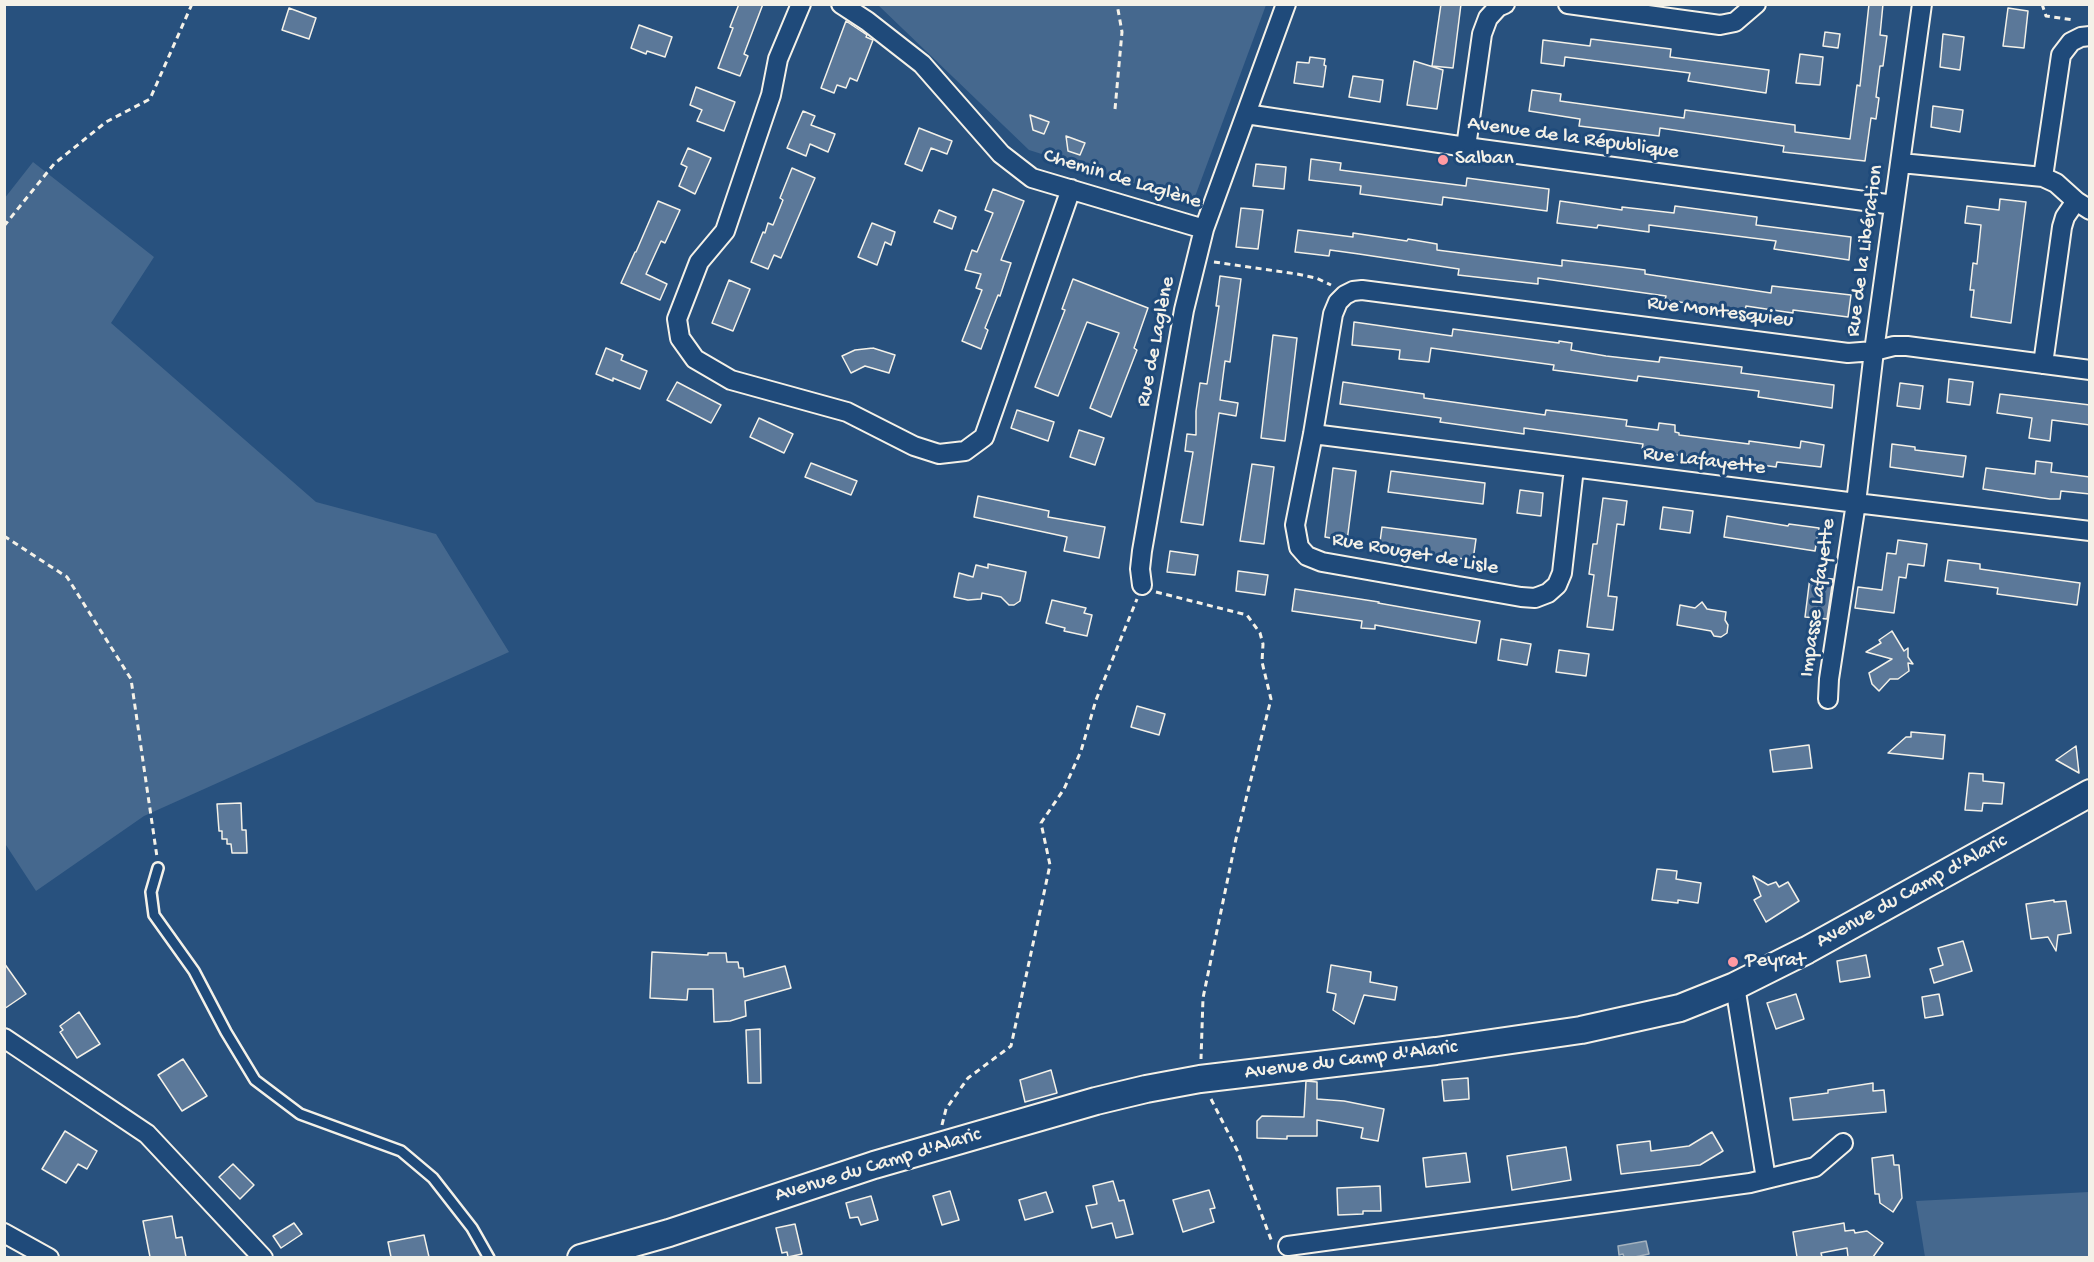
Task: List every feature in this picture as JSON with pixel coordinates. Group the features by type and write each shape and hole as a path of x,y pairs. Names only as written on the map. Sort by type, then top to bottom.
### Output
{"main road":[{"name":"Avenue du Camp d'Alaric","path":"580,1257 669,1233 863,1169 1096,1101 1200,1079 1436,1051 1581,1030 1680,1008 1735,986 1817,945 2090,793"}],"street":[{"path":"801,4 778,59 771,95 725,231 699,262 677,319 680,338 695,359 731,380 847,412 914,446 939,454 965,451 984,438 1071,189"},
{"name":"Chemin de Laglène","path":"841,4 867,21 922,64 1001,154 1032,178 1204,229"},
{"name":"Rue de Laglène","path":"1142,585 1140,569 1142,551 1184,309 1196,260 1204,229 1286,4"},
{"path":"1466,147 1482,34 1488,18 1504,4"},
{"path":"1568,4 1720,25 1735,22 1756,4"},
{"name":"Rue de la Libération","path":"1856,504 1874,351 1922,4"},
{"path":"2043,177 2061,55 2071,42 2087,36"},
{"name":"Avenue de la République","path":"1246,114 1466,147 1894,205"},
{"path":"1901,163 2043,177 2056,183 2083,206 2065,217 2062,227 2043,364"},
{"name":"Rue Montesquieu","path":"1345,295 1362,290 1848,353 1907,346 2090,370"},
{"name":"Rue Rouget de Lisle","path":"1345,295 1338,302 1333,314 1295,525 1299,548 1307,556 1322,562 1535,598 1548,593 1557,585 1562,573 1574,468"},
{"name":"Rue Lafayette","path":"1313,434 1856,504 2090,531"},
{"name":"Impasse Lafayette","path":"1828,699 1828,679 1856,504"},
{"path":"1735,986 1766,1179"},
{"path":"4,1038 147,1134 263,1257"},
{"path":"1281,1248 1750,1183 1815,1167 1843,1143"},
{"path":"4,1233 49,1257"}],"lane":[{"path":"158,868 151,892 153,915 194,971 226,1032 255,1080 300,1114 401,1151 433,1178 472,1228 489,1257"}],"path":[{"path":"4,226 54,164 106,122 150,99 192,4"},
{"path":"1115,109 1122,32 1117,4"},
{"path":"2042,4 2046,16 2078,23 2087,36"},
{"path":"1196,260 1317,278 1345,295"},
{"path":"4,536 67,578 131,679 158,868"},
{"path":"937,1148 946,1109 968,1078 1011,1047 1050,865 1041,823 1064,789 1081,751 1096,700 1142,585 1160,594 1247,615 1260,633 1263,644 1262,662 1271,699 1236,839 1203,998 1200,1079 1237,1150 1281,1248"}],"shaded area":[{"path":"878,5 1266,5 1193,202 1029,150"},
{"path":"33,162 154,257 111,323 316,502 436,534 509,652 144,816 36,891 4,842 4,199"},
{"path":"2089,1192 2089,1257 1925,1257 1916,1201"},
{"path":"1646,1241 1649,1254 1630,1258 1624,1257 1623,1254 1619,1255 1618,1246"}],"building":[{"path":"739,4 763,4 744,54 748,56 740,76 718,68"},
{"path":"1441,4 1461,4 1453,68 1432,66"},
{"path":"1869,4 1883,4 1880,35 1887,36 1883,66 1880,66 1876,119 1871,118 1865,161 1783,152 1784,146 1660,128 1659,136 1579,126 1580,119 1529,111 1532,90 1561,94 1560,101 1684,118 1685,110 1795,125 1795,132 1850,139 1857,85 1860,86"},
{"path":"289,8 316,18 309,39 282,30"},
{"path":"2008,8 2028,11 2024,48 2003,46"},
{"path":"846,21 873,40 857,81 850,78 846,88 837,85 834,93 821,88"},
{"path":"639,25 672,37 665,57 647,51 646,54 631,48"},
{"path":"1825,32 1840,34 1838,48 1823,46"},
{"path":"1943,34 1964,37 1960,70 1940,67"},
{"path":"1591,39 1671,49 1670,57 1769,70 1766,93 1688,81 1690,73 1565,57 1564,66 1541,63 1543,40 1590,46"},
{"path":"1800,54 1823,57 1820,85 1796,83"},
{"path":"1310,57 1325,59 1323,87 1294,83 1297,62 1309,63"},
{"path":"1414,61 1443,70 1437,109 1407,105"},
{"path":"1353,76 1383,80 1380,102 1349,97"},
{"path":"696,87 735,102 724,131 697,121 702,110 690,105"},
{"path":"1933,106 1963,110 1960,132 1931,127"},
{"path":"803,111 815,116 811,125 835,134 828,152 810,144 806,156 787,148"},
{"path":"1030,115 1049,122 1044,134 1033,130"},
{"path":"919,128 952,141 947,154 931,148 922,171 905,164"},
{"path":"1066,136 1085,143 1080,155 1068,151"},
{"path":"688,148 711,158 695,194 679,186 687,167 681,164"},
{"path":"1311,159 1341,163 1340,170 1466,186 1467,178 1549,189 1547,211 1443,197 1442,205 1360,194 1361,186 1309,180"},
{"path":"1256,164 1286,167 1284,189 1253,186"},
{"path":"792,168 815,178 781,258 774,255 768,269 751,262 768,223 773,225 783,200 780,198"},
{"path":"993,189 1024,201 1001,260 1011,263 1000,296 998,295 985,328 988,330 981,349 962,341 982,290 976,288 981,274 965,270 972,250 977,252 993,213 985,210"},
{"path":"2000,199 2026,202 2011,323 1971,317 1974,290 1970,290 1973,263 1977,264 1981,225 1965,223 1967,206 1999,210"},
{"path":"658,201 680,210 665,243 661,241 646,274 667,284 660,300 621,283"},
{"path":"1560,201 1622,210 1622,207 1674,213 1675,206 1757,217 1756,225 1851,237 1849,260 1774,249 1776,241 1649,225 1649,232 1598,225 1597,228 1557,223"},
{"path":"1241,208 1263,210 1258,249 1236,247"},
{"path":"939,210 956,217 952,229 934,222"},
{"path":"872,223 895,232 891,245 885,242 877,265 858,257"},
{"path":"1298,230 1353,237 1353,233 1407,241 1408,239 1437,244 1437,250 1562,266 1562,260 1645,270 1645,274 1771,293 1772,286 1851,295 1848,317 1793,310 1793,313 1746,306 1745,311 1665,300 1666,296 1538,278 1538,284 1458,275 1459,269 1330,250 1329,256 1295,252"},
{"path":"1220,276 1241,279 1230,362 1225,361 1220,400 1238,403 1236,416 1219,413 1203,525 1181,522 1193,452 1185,451 1187,434 1196,435 1196,411 1200,383 1207,384 1219,306 1216,306"},
{"path":"1073,279 1148,308 1134,348 1137,350 1111,417 1090,408 1119,333 1087,322 1058,396 1035,387 1065,310 1062,309"},
{"path":"729,280 750,289 733,331 712,323"},
{"path":"1354,322 1452,336 1453,329 1559,343 1559,341 1572,343 1571,350 1606,356 1659,362 1660,357 1742,367 1741,373 1834,385 1832,408 1758,397 1759,391 1638,376 1637,381 1553,370 1554,365 1431,348 1429,362 1399,359 1400,350 1352,345"},
{"path":"1273,335 1297,338 1285,441 1261,438"},
{"path":"606,348 623,355 621,360 647,371 640,389 596,374"},
{"path":"873,348 895,355 889,373 865,366 851,373 842,356 855,350"},
{"path":"1949,379 1973,382 1970,405 1947,402"},
{"path":"677,382 721,405 711,423 667,400"},
{"path":"1343,382 1424,394 1424,398 1545,415 1546,410 1627,420 1626,426 1658,430 1659,423 1675,425 1675,432 1679,435 1800,448 1801,441 1824,445 1821,467 1777,462 1776,467 1725,460 1725,463 1642,449 1643,444 1524,428 1524,434 1440,422 1441,418 1340,404"},
{"path":"1900,383 1923,386 1920,409 1897,406"},
{"path":"2000,394 2090,405 2090,425 2052,420 2050,441 2029,438 2032,418 1997,413"},
{"path":"1017,410 1054,422 1048,441 1011,428"},
{"path":"759,418 793,434 784,453 750,437"},
{"path":"1079,430 1104,438 1095,465 1070,457"},
{"path":"1892,444 1915,447 1915,450 1966,456 1963,477 1890,467"},
{"path":"2036,461 2052,463 2051,472 2090,477 2090,494 2061,491 2060,499 2050,499 1983,489 1986,468 2035,474"},
{"path":"811,463 857,481 851,495 805,477"},
{"path":"1252,464 1274,467 1264,544 1240,541"},
{"path":"1333,468 1356,471 1347,541 1325,537"},
{"path":"1391,471 1485,483 1483,504 1388,492"},
{"path":"1520,490 1543,493 1541,516 1517,513"},
{"path":"978,496 1049,511 1048,517 1105,527 1099,558 1064,551 1067,537 974,517"},
{"path":"1603,498 1627,501 1624,525 1617,524 1608,596 1617,597 1613,630 1587,627 1594,575 1589,574 1593,544 1597,544"},
{"path":"1663,507 1693,511 1690,533 1660,529"},
{"path":"1727,516 1788,526 1789,524 1819,528 1815,551 1724,537"},
{"path":"1382,527 1476,539 1473,560 1379,549"},
{"path":"1898,540 1927,544 1924,566 1908,564 1906,578 1899,577 1894,613 1855,608 1858,587 1882,590 1887,553 1896,554"},
{"path":"1170,551 1198,555 1195,575 1167,572"},
{"path":"1948,560 1980,564 1980,569 2080,583 2077,605 1997,594 1998,588 1945,581"},
{"path":"988,564 1026,572 1020,601 1009,605 1001,597 982,593 981,599 968,600 954,597 959,573 973,577 976,565 988,568"},
{"path":"1238,571 1268,575 1265,595 1236,591"},
{"path":"1810,577 1833,579 1827,619 1805,617"},
{"path":"1295,589 1480,621 1476,643 1375,625 1375,629 1361,628 1362,621 1292,611"},
{"path":"1052,600 1086,608 1084,613 1092,615 1087,636 1064,631 1065,628 1046,623"},
{"path":"1702,602 1707,609 1726,612 1727,633 1721,637 1714,636 1711,631 1677,625 1680,605 1695,608"},
{"path":"1892,631 1904,651 1908,648 1908,657 1913,664 1908,663 1909,671 1898,679 1890,679 1879,691 1872,684 1869,673 1892,659 1866,652 1881,643 1879,640"},
{"path":"1501,639 1531,644 1527,665 1498,660"},
{"path":"1559,650 1589,654 1586,676 1556,672"},
{"path":"1137,706 1165,714 1159,735 1131,727"},
{"path":"1911,732 1945,735 1943,759 1888,753 1906,737 1911,737"},
{"path":"1809,745 1812,768 1773,772 1770,750"},
{"path":"2076,746 2079,773 2056,760"},
{"path":"1969,773 1983,774 1983,781 2004,783 2002,804 1983,803 1982,811 1965,810"},
{"path":"241,803 242,830 246,830 247,853 232,853 231,844 227,844 227,839 222,839 222,831 219,831 217,804"},
{"path":"1657,869 1677,871 1676,879 1701,883 1698,903 1652,900"},
{"path":"1753,876 1768,885 1776,882 1779,887 1788,882 1799,901 1766,922 1754,900 1761,896"},
{"path":"2054,900 2054,902 2066,901 2071,933 2058,935 2056,951 2048,937 2031,939 2026,904"},
{"path":"1963,941 1972,971 1934,983 1930,969 1943,965 1938,948"},
{"path":"652,952 708,955 708,953 726,953 727,962 738,962 739,968 743,968 744,977 785,966 791,988 745,1001 746,1016 730,1021 714,1022 713,989 688,989 687,1000 650,998"},
{"path":"1866,955 1870,977 1840,982 1837,961"},
{"path":"4,963 26,994 4,1009"},
{"path":"1331,965 1371,972 1370,982 1397,987 1395,1000 1364,995 1354,1024 1333,1010 1336,994 1327,992"},
{"path":"1796,994 1804,1019 1776,1029 1767,1003"},
{"path":"1939,994 1943,1015 1925,1018 1922,997"},
{"path":"79,1012 100,1044 77,1058 60,1032 63,1030 60,1026"},
{"path":"760,1029 761,1083 748,1083 746,1030"},
{"path":"183,1059 207,1096 182,1111 158,1075"},
{"path":"1051,1070 1057,1093 1025,1102 1020,1080"},
{"path":"1468,1078 1469,1099 1444,1101 1442,1080"},
{"path":"1306,1081 1317,1082 1317,1099 1344,1101 1384,1109 1378,1141 1361,1138 1363,1128 1317,1120 1317,1136 1287,1136 1287,1139 1257,1138 1257,1121 1262,1116 1304,1117"},
{"path":"1873,1083 1873,1091 1884,1090 1886,1112 1793,1120 1790,1098 1828,1093 1828,1090"},
{"path":"65,1131 97,1151 87,1169 78,1164 66,1183 42,1169"},
{"path":"1712,1132 1723,1151 1700,1165 1621,1174 1617,1145 1650,1141 1651,1151 1689,1146"},
{"path":"1566,1147 1571,1180 1512,1190 1507,1156"},
{"path":"1466,1153 1470,1182 1426,1187 1423,1158"},
{"path":"1893,1155 1894,1165 1899,1165 1902,1198 1893,1212 1880,1203 1879,1194 1875,1194 1872,1158"},
{"path":"233,1164 254,1185 240,1199 219,1177"},
{"path":"1113,1181 1119,1201 1124,1200 1133,1234 1116,1238 1112,1223 1092,1228 1086,1206 1097,1204 1093,1186"},
{"path":"1380,1186 1381,1211 1338,1215 1337,1188"},
{"path":"1209,1190 1215,1208 1210,1209 1214,1222 1183,1232 1173,1200"},
{"path":"950,1191 959,1220 942,1225 933,1196"},
{"path":"1046,1192 1053,1212 1025,1220 1019,1200"},
{"path":"871,1196 878,1220 861,1225 858,1217 850,1218 846,1203"},
{"path":"172,1216 176,1238 182,1237 186,1257 150,1257 143,1221"},
{"path":"294,1223 302,1234 281,1248 273,1236"},
{"path":"1844,1223 1845,1231 1854,1230 1855,1233 1867,1231 1883,1243 1873,1257 1848,1257 1847,1248 1821,1253 1822,1257 1797,1257 1793,1232"},
{"path":"795,1224 802,1254 788,1257 787,1252 782,1253 776,1228"},
{"path":"424,1235 429,1257 391,1257 388,1242"}],"place":[{"name":"Salban","path":"1443,160"},
{"name":"Peyrat","path":"1733,962"}]}
